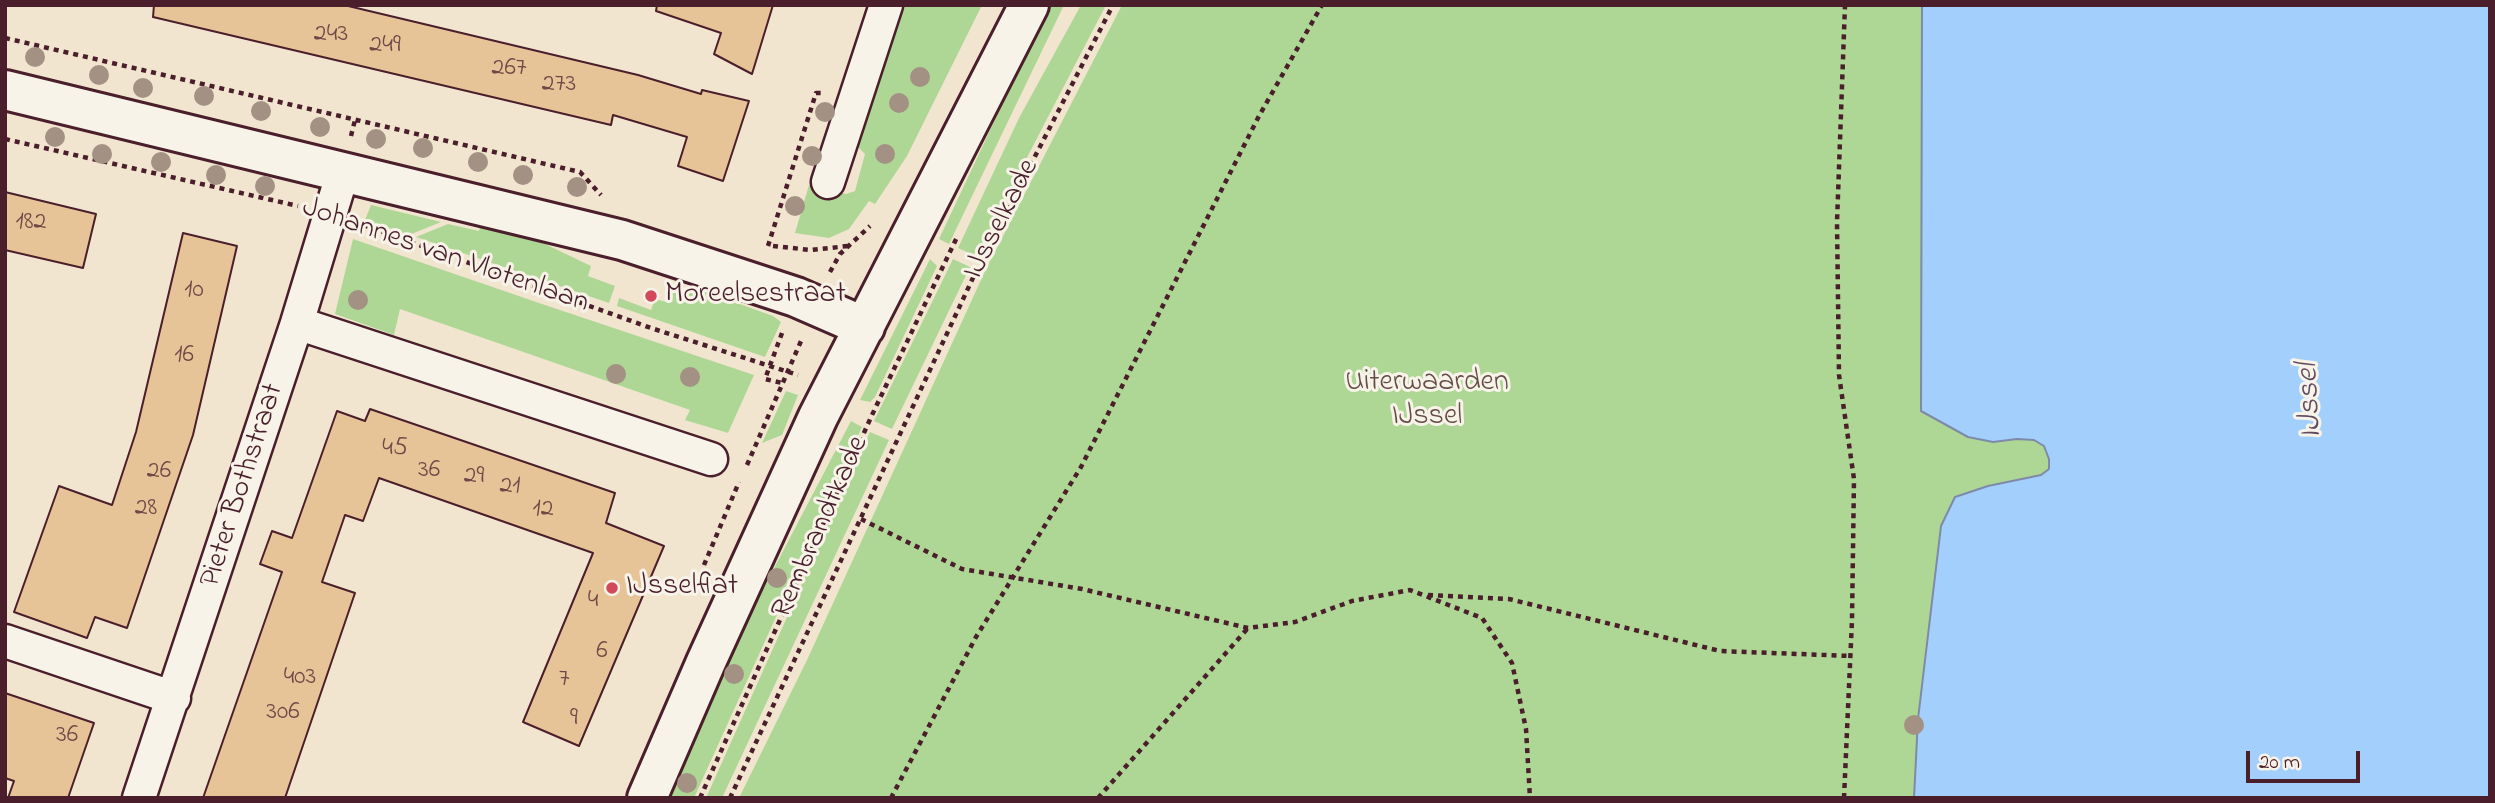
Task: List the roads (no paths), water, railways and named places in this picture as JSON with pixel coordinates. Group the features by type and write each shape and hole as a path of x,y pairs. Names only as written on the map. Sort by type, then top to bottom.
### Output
{"street":[{"path":"828,182 886,5"},
{"path":"865,327 1029,5"},
{"name":"Johannes van Vlotenlaan","path":"5,90 622,240 796,297 865,327"},
{"name":"Pieter Bothstraat","path":"139,798 297,323 343,172"},
{"path":"297,323 711,459"},
{"name":"Rembrandtkade","path":"647,798 705,662 831,393 865,327"},
{"path":"5,641 174,698"}],"water":[{"name":"IJssel","path":"1922,5 2490,5 2490,798 1914,798 1918,719 1941,526 1955,497 1988,486 2041,475 2049,469 2049,459 2044,446 2034,440 1993,442 1968,437 1921,411"}],"place":[{"name":"Moreelsestraat","path":"651,296"},
{"name":"IJsselflat","path":"612,588"}],"park label":[{"name":"Uiterwaarden IJssel","path":"1427,401"}]}
